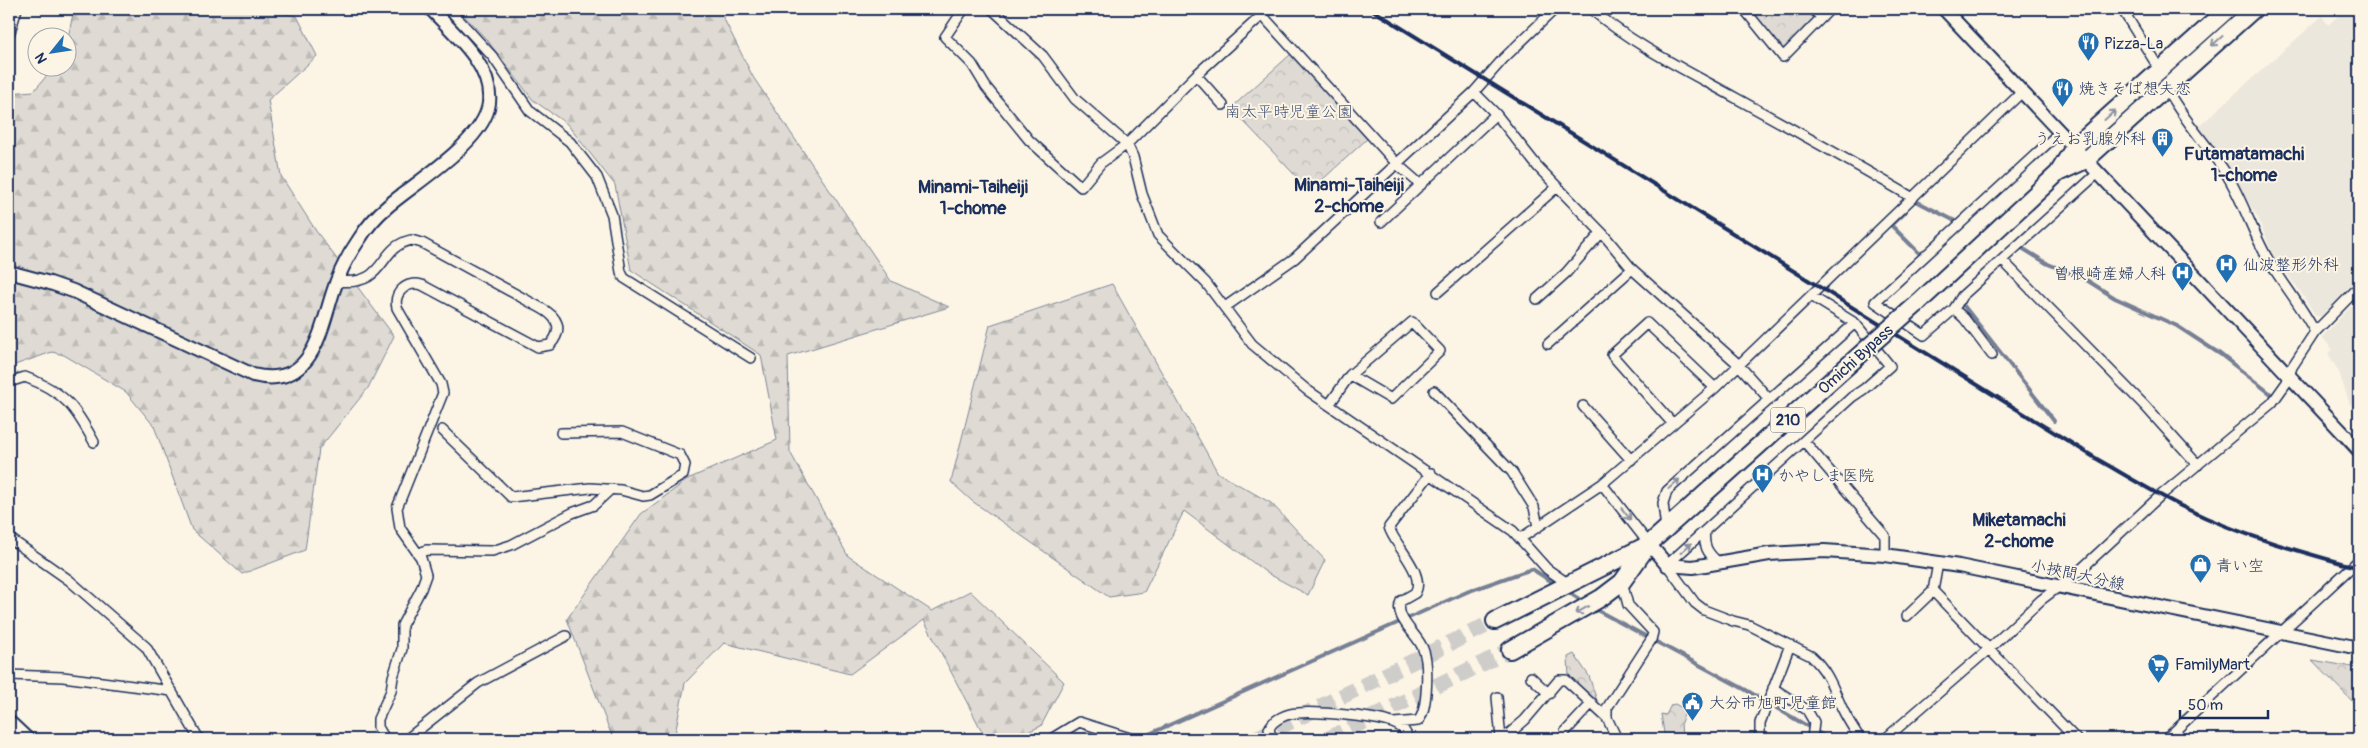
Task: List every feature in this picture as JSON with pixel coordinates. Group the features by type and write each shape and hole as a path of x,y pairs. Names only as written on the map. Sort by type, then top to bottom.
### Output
{"highway":[{"name":"Omichi Bypass","path":"1510,650 1583,610 1622,582 1649,544 1917,304 2058,173 2074,147 2228,9"},
{"name":"Omichi Bypass","path":"2058,173 2086,160 2254,9"},
{"name":"Omichi Bypass","path":"1495,621 1649,544"}],"main road":[{"path":"9,723 26,739"}],"street":[{"path":"9,35 17,9"},
{"path":"9,272 50,283 73,292 242,370 270,377 289,373 300,367 310,356 323,327 337,281 351,251 372,222 465,142 479,128 487,113 490,92 484,73 471,54 431,9"},
{"path":"449,9 498,64 530,110 570,142 597,177 612,215 621,272 624,278 751,358"},
{"path":"964,9 945,38 972,64 986,87 1029,140 1080,187 1101,163 1127,144 1196,75 1269,9"},
{"path":"992,9 1043,56 1075,99 1127,144 1133,156 1152,224 1158,235 1206,283 1252,344 1278,368 1329,405 1431,473 1521,538 1548,569 1570,585"},
{"path":"1225,307 1295,258 1398,165 1474,92 1503,59 1555,9"},
{"path":"1591,9 1668,61 1839,154 1913,198"},
{"path":"1744,9 1784,57 1830,9"},
{"path":"1813,9 1821,17"},
{"path":"1944,9 2290,374 2359,450"},
{"path":"2122,9 2160,70"},
{"path":"1262,15 1398,165 1421,185"},
{"path":"1196,75 1223,105"},
{"path":"2166,88 2180,114 2226,174 2248,213 2270,262 2297,300 2315,332"},
{"path":"1474,92 1496,114 1538,167 1601,232 1632,269 1738,364 1769,399"},
{"path":"1521,538 1602,484 1715,388 2022,92"},
{"path":"1381,222 1496,114"},
{"path":"2060,132 1875,302 1924,335 1954,309 1962,296 2098,172"},
{"path":"1438,292 1557,186"},
{"path":"1537,299 1566,273 1601,232"},
{"path":"337,281 356,282 366,279 397,246 411,240 422,244 541,308 556,318 559,325 558,332 550,345 538,347 422,285 410,284 400,292 397,298 397,308 441,384 443,393 397,508 400,528 425,568 425,579 404,619 401,629 402,650 393,677 391,691 378,720 378,727 385,739"},
{"path":"2002,260 2145,406 2198,465"},
{"path":"1548,344 1632,269"},
{"path":"1885,739 2160,496 2272,403 2287,382 2292,366 2315,332 2359,287"},
{"path":"1667,565 1890,366 1855,323 1811,296"},
{"path":"1954,309 1964,318 1992,355"},
{"path":"1329,405 1350,375 1412,322 1440,352 1391,399 1350,375"},
{"path":"1673,424 1612,355 1646,323 1715,388"},
{"path":"1666,529 1663,503 1667,491 1855,323"},
{"path":"9,382 25,377 56,392 71,403 94,442"},
{"path":"1434,391 1512,472 1534,507 1538,527"},
{"path":"1583,406 1630,460"},
{"path":"442,430 511,497 590,488 610,489 638,496 650,495 683,475 686,465 680,455 622,432 561,433"},
{"path":"1804,441 1884,536 1885,555"},
{"path":"1272,739 1269,729 1273,722 1298,712 1341,715 1394,723 1418,722 1421,719 1425,700 1426,657 1422,645 1405,622 1400,611 1401,601 1414,593 1417,583 1410,561 1389,527 1431,473"},
{"path":"1602,484 1695,603 1704,610 1732,621 1750,625 1811,656 1825,670 1843,710 1860,739"},
{"path":"418,554 431,550 492,552 511,545 572,513 594,505 610,489"},
{"path":"1705,531 1704,540 1707,552 1718,562"},
{"path":"9,538 69,580 146,646 199,739"},
{"name":"小挾間大分線","path":"1667,565 1693,567 1769,554 1815,552 1885,555 2059,586 2282,634 2359,648"},
{"path":"2166,739 2282,634 2359,560"},
{"path":"1907,616 1933,590 1938,563"},
{"path":"1607,718 1607,708 1651,640 1653,632 1628,605 1622,582"},
{"path":"1933,590 2076,739"},
{"path":"407,739 478,683 566,636"},
{"path":"1760,739 1760,724 1790,645"},
{"path":"9,676 63,677 172,691"},
{"path":"1531,677 1549,694"},
{"path":"1502,739 1549,694 1559,680 1566,680 1607,718 1617,739"},
{"path":"1774,688 1806,710 1814,722 1812,739"},
{"path":"1498,697 1502,739"},
{"path":"1564,739 1565,732 1592,703"},
{"path":"1051,739 1079,722 1132,739"},
{"path":"1394,723 1404,730 1408,739"}],"shaded area":[{"path":"2346,9 2359,9 2359,278 2321,316 2316,316 2300,291 2274,258 2258,218 2228,168 2197,128 2322,16 2328,25"},
{"path":"2359,298 2359,397 2350,405 2339,372 2328,353 2333,350 2322,337"}],"green space":[{"path":"74,9 258,9 297,16 317,56 268,100 281,176 316,231 394,336 368,388 319,449 305,550 242,574 192,530 154,426 126,392 64,355 52,352 9,367 9,93 34,91 45,78 78,78 78,28 70,28"},
{"path":"458,9 719,9 753,77 891,281 949,307 788,356 790,452 848,556 932,611 970,591 1064,682 1041,726 1012,739 986,739 924,620 850,674 724,643 685,683 674,739 613,739 567,619 641,514 690,478 777,440 761,355 631,270 615,185 567,124 533,100 487,40"},
{"path":"1751,9 1805,9 1814,18 1783,49"},
{"name":"南太平時児童公園","path":"1291,54 1367,139 1310,191 1231,108"},
{"path":"1112,284 1218,473 1271,503 1325,560 1308,595 1267,573 1184,511 1144,592 1109,597 972,501 951,482 990,325"},
{"path":"1574,654 1589,676 1598,704 1569,677 1568,657"},
{"path":"2312,660 2359,668 2359,708"},
{"path":"1675,704 1686,710 1681,722 1682,739 1665,739 1661,714 1666,715 1671,705"}],"waterway":[{"path":"1916,201 1955,221"},
{"path":"1906,211 1891,225 1921,255"},
{"path":"2022,248 2048,264 2085,279 2115,298 2177,326 2220,354 2271,394"},
{"path":"1964,306 2054,421"},
{"path":"2337,436 2359,460"},
{"path":"1138,739 1469,591 1532,569 1557,585"},
{"path":"1565,590 1585,603"},
{"path":"1593,608 1746,690 1829,739"}],"tunnel":[{"path":"1255,739 1495,621"},
{"path":"1328,739 1510,650"}],"railway":[{"path":"1371,9 2097,459 2142,485 2208,519 2250,535 2359,568"}],"place":[{"name":"Pizza-La","path":"2088,62"},
{"name":"焼きそば想夫恋","path":"2063,107"},
{"name":"うえお乳腺外科","path":"2162,157"},
{"name":"仙波整形外科","path":"2227,283"},
{"name":"曽根崎産婦人科","path":"2182,292"},
{"name":"かやしま医院","path":"1762,494"},
{"name":"青い空","path":"2200,584"},
{"name":"FamilyMart","path":"2159,683"},
{"name":"大分市旭町児童館","path":"1693,721"}],"district":[{"name":"Futamatamachi 1-chome","path":"2244,164"},
{"name":"Minami-Taiheiji 2-chome","path":"1349,195"},
{"name":"Minami-Taiheiji 1-chome","path":"973,197"},
{"name":"Miketamachi 2-chome","path":"2019,530"}]}
